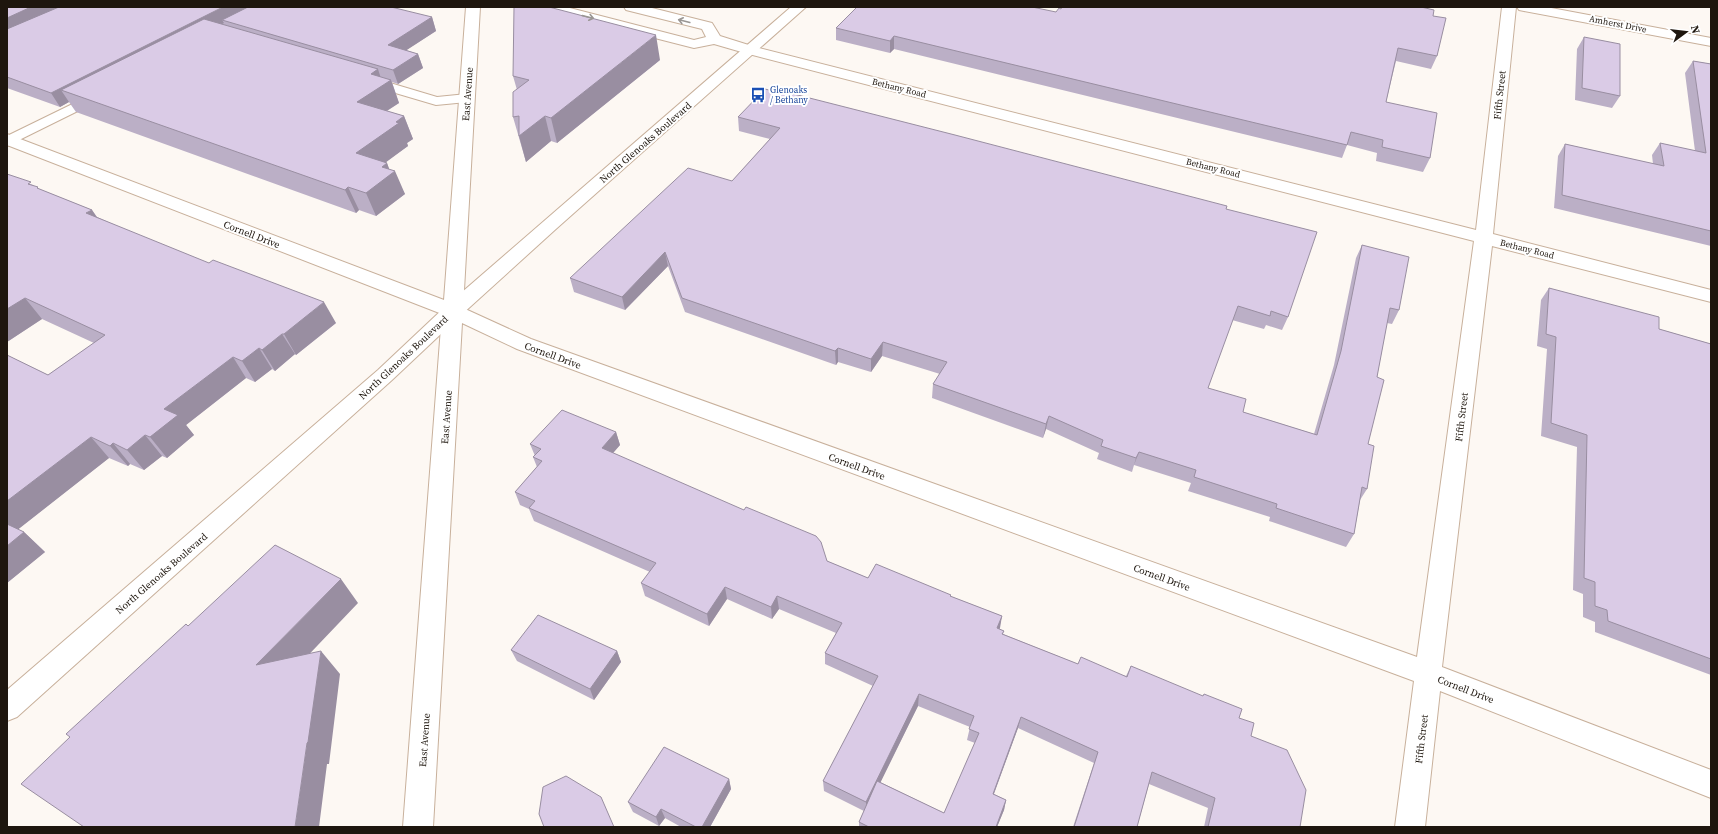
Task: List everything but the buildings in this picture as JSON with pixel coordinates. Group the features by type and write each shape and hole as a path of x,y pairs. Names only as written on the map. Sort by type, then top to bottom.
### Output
{"street":[{"name":"East Avenue","path":"418,827 473,7"},
{"path":"550,7 694,44 715,39 707,26 631,7"},
{"name":"North Glenoaks Boulevard","path":"7,708 799,7"},
{"name":"Fifth Street","path":"1410,827 1428,674 1484,238 1509,7"},
{"name":"Amherst Drive","path":"1524,7 1711,42"},
{"name":"Bethany Road","path":"715,39 750,50 1711,296"},
{"name":"Cornell Drive","path":"8,140 453,312 524,344 1428,674 1711,784"}],"lane":[{"path":"360,78 436,101 467,98"},
{"path":"8,140 104,92"}],"place":[{"name":"Glenoaks / Bethany","path":"758,95"}]}
